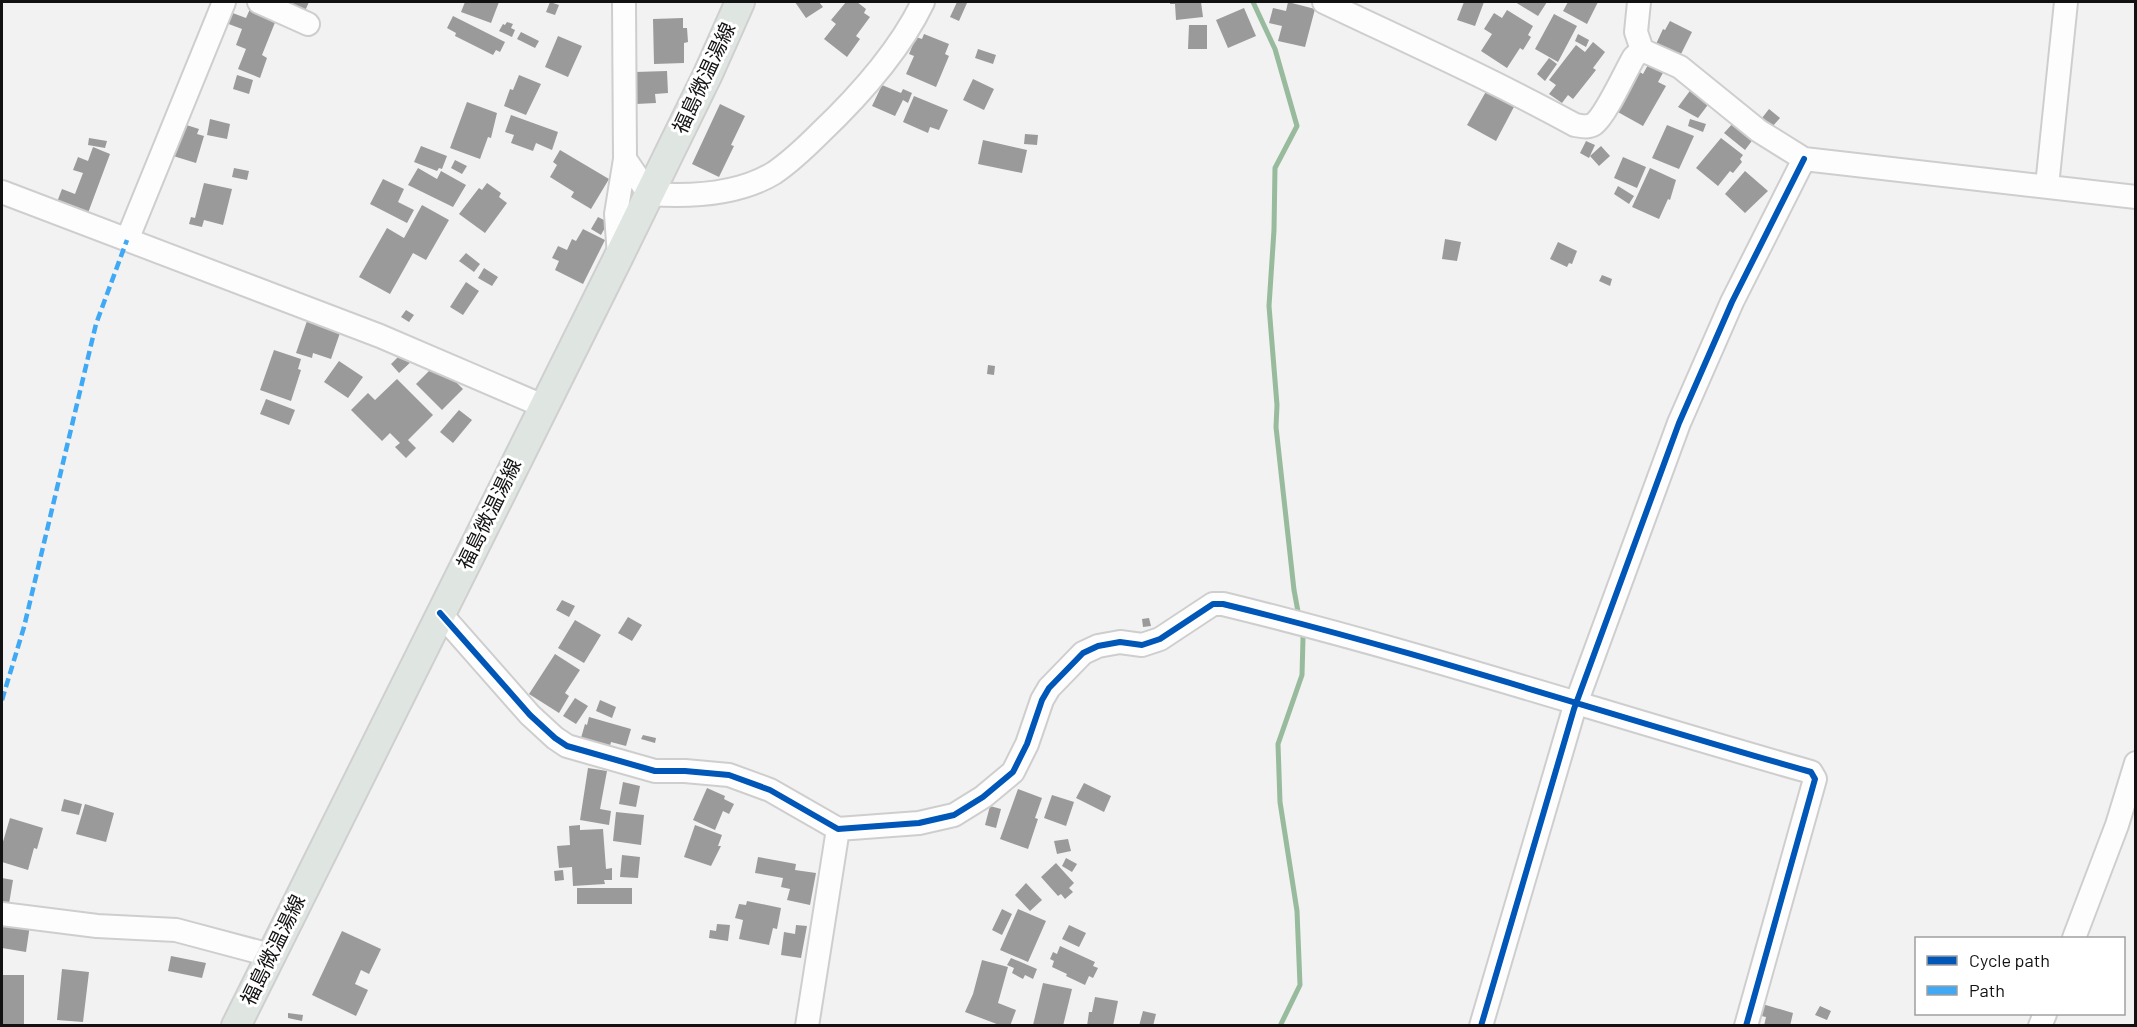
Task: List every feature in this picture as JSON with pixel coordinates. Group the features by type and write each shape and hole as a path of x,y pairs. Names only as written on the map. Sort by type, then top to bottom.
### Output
{"main road":[{"name":"福島微温湯線","path":"236,1026 650,194 740,2"}],"street":[{"path":"127,240 224,2"},
{"path":"259,2 308,24"},
{"path":"619,256 616,214 625,159 624,2"},
{"path":"625,159 650,194 684,196 715,192 742,186 773,173 802,151 839,115 884,64 914,19 922,2"},
{"path":"1324,2 1492,80 1575,125 1586,127 1602,115 1634,57 1642,50"},
{"path":"1640,2 1636,32 1642,50 1680,67 1759,131 1804,159 2136,196"},
{"path":"2047,186 2066,2"},
{"path":"1481,1026 1542,813 1577,702 1679,423 1740,284 1804,159"},
{"path":"2,192 380,336 543,406"},
{"path":"440,613 530,715 567,746 655,771 729,775 770,790 838,829 919,823 954,815 983,797 1013,772 1027,744 1042,700 1049,688 1083,652 1098,646 1120,642 1142,645 1160,639 1213,604 1223,604 1392,648 1811,772 1815,779 1746,1026"},
{"path":"2075,937 2117,825 2136,763"},
{"path":"807,1026 838,829"},
{"path":"2,914 97,926 177,930 270,955"}],"building":[{"path":"280,2 309,2 305,11"},
{"path":"465,2 499,2 491,23 461,12"},
{"path":"550,2 559,5 555,15 546,12"},
{"path":"795,2 819,2 823,7 806,18"},
{"path":"846,2 857,2 866,9 864,13 870,17 856,36 860,39 847,57 824,39 836,24 831,20"},
{"path":"957,2 967,3 959,21 950,17"},
{"path":"1170,2 1201,2 1203,17 1176,20 1175,4 1170,4"},
{"path":"1288,2 1315,9 1305,47 1278,41 1282,26 1269,23 1273,8 1286,11"},
{"path":"1464,2 1484,2 1475,26 1457,20"},
{"path":"1515,2 1547,2 1538,16"},
{"path":"1568,2 1598,2 1587,24 1563,11"},
{"path":"1244,8 1256,36 1228,48 1216,20"},
{"path":"250,9 276,20 262,55 267,58 260,78 238,69 246,49 236,45 242,29 226,23 230,12 246,18"},
{"path":"1507,10 1533,26 1528,35 1531,37 1523,50 1520,48 1507,68 1481,51 1492,34 1484,29 1494,13 1502,18"},
{"path":"1554,14 1577,26 1558,62 1535,49"},
{"path":"453,16 505,42 500,52 496,50 493,55 455,36 456,33 447,28"},
{"path":"683,18 683,28 687,28 688,42 684,43 684,63 654,64 653,19"},
{"path":"1670,21 1692,32 1680,56 1656,44 1663,29 1665,30"},
{"path":"507,22 513,24 511,28 515,30 512,37 499,31"},
{"path":"1189,25 1207,25 1207,49 1188,49"},
{"path":"521,32 539,41 535,48 517,39"},
{"path":"924,34 949,44 945,54 949,56 936,87 906,74 914,56 909,54 916,37 922,39"},
{"path":"1578,34 1589,40 1586,47 1575,41"},
{"path":"558,36 582,46 568,77 545,67"},
{"path":"1593,42 1605,52 1593,68 1596,70 1573,99 1568,95 1562,103 1549,94 1556,85 1549,80 1576,45 1585,52"},
{"path":"978,49 996,55 993,64 975,58"},
{"path":"1549,58 1557,64 1545,81 1537,74"},
{"path":"1649,63 1664,71 1658,82 1666,86 1643,126 1616,111 1638,71 1643,74"},
{"path":"667,71 668,93 655,94 656,103 636,104 635,72"},
{"path":"237,75 253,80 249,94 233,89"},
{"path":"519,75 541,84 526,115 504,106 510,89 513,90"},
{"path":"973,79 994,89 984,110 963,100"},
{"path":"882,85 901,93 903,89 912,93 908,103 903,100 895,116 872,106"},
{"path":"1488,88 1516,103 1496,141 1467,125"},
{"path":"1692,88 1710,102 1698,118 1678,107"},
{"path":"914,96 948,110 939,130 930,127 928,133 903,122"},
{"path":"467,102 497,113 491,138 488,137 480,159 450,148"},
{"path":"720,104 745,116 719,177 692,164"},
{"path":"1769,109 1780,118 1772,127 1762,118"},
{"path":"511,115 558,132 552,150 536,143 533,151 511,143 514,135 505,132"},
{"path":"210,119 230,124 227,139 207,135"},
{"path":"1690,119 1706,124 1703,132 1688,126"},
{"path":"1734,122 1754,138 1745,150 1724,133"},
{"path":"180,123 199,129 197,134 204,136 196,163 170,155"},
{"path":"1667,125 1694,136 1679,169 1652,158"},
{"path":"1025,134 1038,135 1037,145 1024,144"},
{"path":"89,138 107,141 105,148 88,145"},
{"path":"1721,138 1743,155 1740,159 1742,162 1733,173 1730,171 1718,186 1696,168"},
{"path":"983,140 1027,150 1022,173 978,164"},
{"path":"1586,141 1595,145 1589,158 1580,153"},
{"path":"421,146 447,156 442,169 439,168 437,171 414,162"},
{"path":"1601,146 1610,156 1599,166 1590,156"},
{"path":"93,147 110,154 88,213 57,202 62,189 75,194 83,173 73,170 78,157 88,161"},
{"path":"560,150 609,179 591,209 571,197 574,192 550,177 557,165 553,162"},
{"path":"1623,157 1646,167 1637,188 1614,178"},
{"path":"455,160 467,166 462,174 451,168"},
{"path":"234,168 249,171 247,180 232,177"},
{"path":"418,168 437,179 441,171 466,185 453,207 408,185"},
{"path":"1650,168 1676,180 1670,200 1668,199 1659,219 1632,207"},
{"path":"1745,171 1768,191 1745,213 1725,194"},
{"path":"383,179 404,189 398,202 414,210 407,223 370,204"},
{"path":"204,183 232,189 223,225 204,220 202,227 189,224 191,217 195,218"},
{"path":"487,183 501,193 499,197 507,203 485,233 459,214 479,188 482,190"},
{"path":"1618,186 1634,196 1629,204 1614,194"},
{"path":"422,205 449,220 426,260 413,253 390,294 359,277 387,228 404,238"},
{"path":"598,217 608,222 601,235 591,229"},
{"path":"583,229 605,240 583,284 555,270 559,261 552,258 558,246 567,250 572,239 576,241"},
{"path":"1445,239 1461,242 1457,261 1442,259"},
{"path":"1558,242 1577,251 1572,264 1569,263 1567,267 1550,259"},
{"path":"466,253 480,264 474,272 459,261"},
{"path":"484,268 498,277 492,286 478,278"},
{"path":"1602,275 1612,279 1610,286 1599,281"},
{"path":"466,282 479,291 463,315 450,307"},
{"path":"406,310 414,315 409,322 401,317"},
{"path":"307,321 340,333 331,359 313,353 312,358 296,353"},
{"path":"274,350 301,359 298,369 301,370 291,401 260,390"},
{"path":"405,350 414,359 399,373 391,364"},
{"path":"339,361 363,377 348,398 324,382"},
{"path":"437,363 463,389 442,410 416,384"},
{"path":"988,365 995,366 994,375 987,374"},
{"path":"397,379 433,415 408,440 416,448 406,458 395,447 400,443 390,433 382,441 351,410 368,393 375,400"},
{"path":"266,399 295,410 289,425 260,414"},
{"path":"459,410 472,420 453,443 440,432"},
{"path":"562,600 575,606 569,617 556,610"},
{"path":"628,617 642,625 632,641 618,633"},
{"path":"1149,618 1151,626 1143,627 1142,619"},
{"path":"575,620 601,635 584,663 558,648"},
{"path":"555,654 580,670 565,693 569,696 559,713 529,694"},
{"path":"575,698 588,706 576,724 563,716"},
{"path":"600,700 616,707 612,718 596,711"},
{"path":"589,717 631,729 626,746 611,742 610,746 581,738"},
{"path":"643,735 656,738 655,743 641,739"},
{"path":"588,768 607,771 600,809 611,811 609,825 580,820"},
{"path":"623,782 640,786 636,807 619,804"},
{"path":"1084,783 1111,796 1104,812 1076,798"},
{"path":"707,788 725,796 724,799 734,804 729,814 723,811 715,830 693,820"},
{"path":"1018,789 1042,798 1028,849 1000,839"},
{"path":"1052,795 1074,802 1066,826 1044,818"},
{"path":"64,799 82,804 79,815 61,811"},
{"path":"85,804 114,813 106,842 76,834"},
{"path":"990,806 1001,809 996,828 985,825"},
{"path":"616,812 644,815 641,845 613,841"},
{"path":"10,818 43,828 28,870 2,862 2,845"},
{"path":"580,825 580,830 603,829 606,869 612,868 612,880 604,880 605,884 573,886 572,867 559,868 557,846 570,845 569,826"},
{"path":"695,825 722,835 718,846 721,846 711,866 684,857"},
{"path":"1068,839 1071,851 1057,854 1054,841"},
{"path":"622,855 640,857 638,878 620,877"},
{"path":"758,857 796,864 795,870 816,873 810,905 787,900 790,889 781,887 783,878 755,873"},
{"path":"1066,858 1077,864 1072,872 1062,866"},
{"path":"1056,863 1074,883 1069,888 1073,892 1065,899 1061,894 1058,896 1041,877"},
{"path":"563,870 564,880 555,881 554,871"},
{"path":"2,878 13,880 9,904 2,903"},
{"path":"1026,883 1042,900 1030,911 1015,895"},
{"path":"577,888 632,888 632,904 577,904"},
{"path":"747,901 781,908 777,929 773,928 769,945 739,939 743,920 735,918 739,904 746,905"},
{"path":"1002,909 1012,914 1002,935 992,930"},
{"path":"1018,909 1046,921 1028,962 1000,950"},
{"path":"2,921 30,925 26,952 2,948"},
{"path":"717,924 730,925 728,941 709,938 710,930 716,931"},
{"path":"796,925 807,926 801,958 781,955 784,932 795,934"},
{"path":"1069,925 1086,933 1079,947 1062,939"},
{"path":"342,931 381,949 369,974 361,970 355,984 368,990 356,1016 312,995"},
{"path":"1060,946 1095,962 1093,966 1098,968 1093,978 1089,976 1085,985 1052,967 1054,961 1050,959 1053,952 1057,954"},
{"path":"171,956 206,963 202,978 168,971"},
{"path":"1011,958 1037,969 1033,979 1025,975 1023,979 1012,973 1014,968 1007,965"},
{"path":"982,960 1008,967 998,1003 1016,1010 1010,1026 1002,1026 965,1012 973,994"},
{"path":"62,969 89,972 83,1022 57,1020"},
{"path":"2,975 24,975 24,1026 2,1026"},
{"path":"1043,983 1072,989 1063,1026 1033,1025"},
{"path":"1095,997 1118,1001 1113,1026 1087,1026"},
{"path":"1759,1003 1793,1013 1790,1026 1764,1026 1766,1017 1756,1015"},
{"path":"1820,1006 1831,1011 1827,1020 1815,1015"},
{"path":"1143,1011 1156,1014 1153,1026 1139,1026"},
{"path":"288,1013 303,1015 302,1021 288,1018"}],"waterway":[{"path":"1253,2 1275,49 1297,126 1275,168 1269,306 1277,405 1276,427 1299,617"},
{"path":"1280,1026 1300,985 1297,911 1280,802 1278,744 1302,675 1303,638 1301,629"}],"marked path":[{"path":"2,700 24,627 96,324 127,240"}],"cycle path":[{"path":"1481,1026 1574,709 1679,423 1732,302 1804,159"},
{"path":"440,613 530,715 567,746 655,771 729,775 770,790 838,829 919,823 954,815 983,797 1013,772 1027,744 1042,700 1049,688 1083,653 1098,646 1120,642 1142,645 1160,639 1213,604 1223,604 1371,643 1811,772 1815,779 1746,1026"}]}
